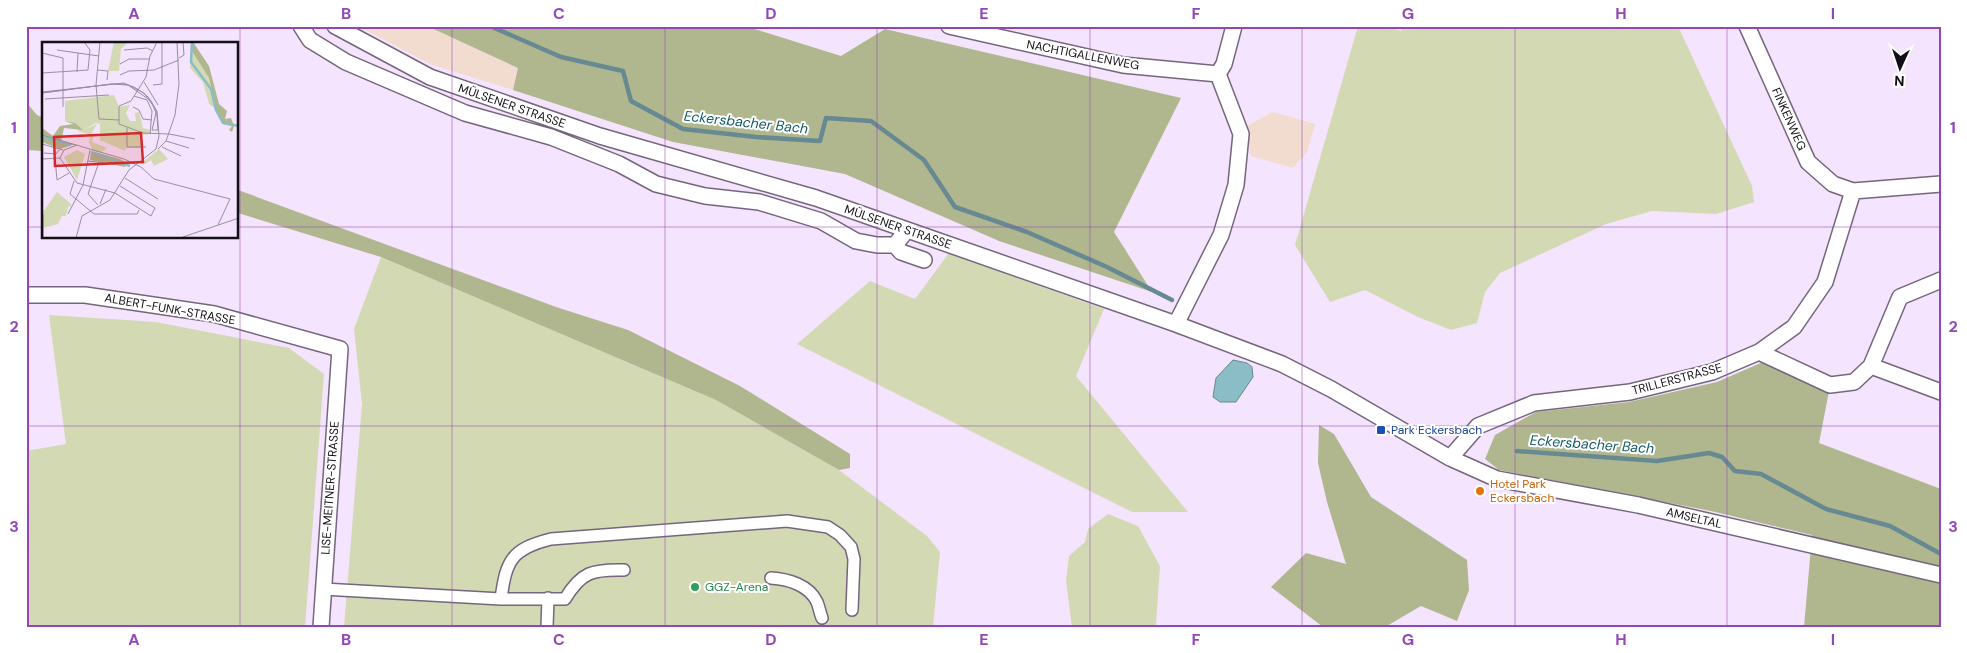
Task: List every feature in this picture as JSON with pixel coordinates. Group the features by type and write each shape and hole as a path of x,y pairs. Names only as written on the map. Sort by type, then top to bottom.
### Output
{"street":[{"path":"301,26 310,40 346,62 465,113 551,137 619,164 656,184 705,196 759,202 821,221 856,241 877,245 895,245 901,252 924,260"},
{"name":"MÜLSENER STRASSE","path":"335,26 430,77 600,136 816,198 1176,324 1282,364 1332,389 1450,458"},
{"name":"NACHTIGALLENWEG","path":"948,26 988,31 1124,65 1218,74"},
{"path":"1176,324 1221,235 1236,185 1241,134 1218,74 1224,64 1234,26"},
{"name":"FINKENWEG","path":"1747,26 1808,162 1832,184 1854,191"},
{"path":"1854,191 1941,184"},
{"name":"TRILLERSTRASSE","path":"1450,458 1478,426 1534,403 1630,392 1712,372 1758,352 1794,327 1825,282 1854,191"},
{"path":"895,245 907,230"},
{"path":"1758,352 1830,385 1854,382 1871,366 1900,297 1940,278"},
{"name":"ALBERT-FUNK-STRASSE","path":"26,295 85,295 214,314 340,349"},
{"name":"LISE-MEITNER-STRASSE","path":"321,627 340,349"},
{"path":"1871,366 1941,392"},
{"name":"AMSELTAL","path":"1450,458 1497,479 1638,505 1941,575"},
{"path":"501,600 508,566 521,549 532,544 551,539 787,521 828,527 840,535 851,547 854,559 852,610"},
{"path":"323,589 501,600 565,599 581,577 595,571 624,570"},
{"path":"771,578 783,579 810,591 817,602 822,618"},
{"path":"547,627 548,598"}],"shaded area":[{"path":"358,26 427,26 518,68 513,90 430,64"},
{"path":"427,26 745,26 841,56 885,29 1181,98 1114,232 1152,292 999,241 845,174 673,142 513,90 518,68"},
{"path":"1358,26 1384,26 1401,31 1403,26 1678,26 1752,186 1754,202 1716,214 1652,211 1606,224 1500,273 1485,292 1477,323 1451,330 1418,317 1365,290 1330,302 1295,245"},
{"path":"26,102 37,115 42,117 42,151 26,150"},
{"path":"1273,112 1315,124 1307,152 1293,168 1251,156 1245,127"},
{"path":"239,190 556,307 628,330 740,386 850,454 850,468 839,470 716,400 381,257 239,213"},
{"path":"949,253 1104,309 1076,376 1188,512 1132,512 797,344 870,281 915,299"},
{"path":"381,257 716,400 839,470 927,536 940,552 933,627 344,627 362,404 354,329"},
{"path":"49,315 156,322 289,348 324,374 305,627 26,627 26,451 66,444"},
{"path":"1233,360 1247,363 1252,367 1253,377 1236,402 1220,402 1213,397 1216,378"},
{"path":"1763,362 1829,391 1819,443 1941,489 1941,627 1804,627 1812,535 1711,511 1499,470 1485,459 1495,435 1536,412 1629,402 1717,382"},
{"path":"1319,425 1334,434 1371,497 1467,560 1469,590 1457,621 1421,606 1385,627 1323,627 1271,587 1306,553 1346,564 1327,502 1318,463"},
{"path":"1108,514 1138,526 1160,566 1156,624 1152,627 1072,627 1066,581 1069,556 1085,542 1088,529"}],"waterway":[{"name":"Eckersbacher Bach","path":"490,26 561,57 623,71 631,101 683,129 756,137 820,141 826,118 871,121 924,160 955,207 1027,232 1107,267 1172,300"},
{"name":"Eckersbacher Bach","path":"1517,451 1657,461 1709,453 1722,457 1735,471 1761,474 1826,509 1890,526 1941,554"}],"place":[{"name":"Park Eckersbach","path":"1381,430"},
{"name":"Hotel Park Eckersbach","path":"1480,491"},
{"name":"GGZ-Arena","path":"695,587"}]}
